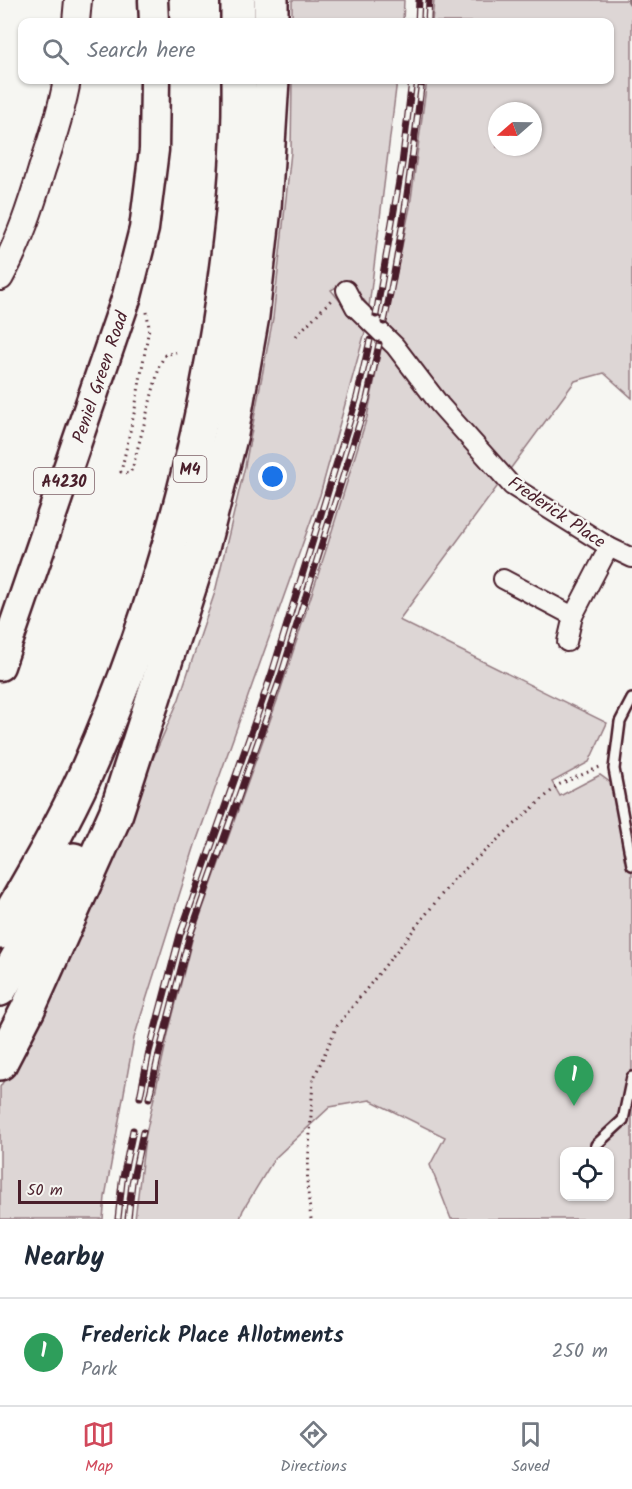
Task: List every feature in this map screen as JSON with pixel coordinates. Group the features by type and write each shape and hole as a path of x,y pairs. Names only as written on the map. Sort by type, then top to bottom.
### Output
{"highway":[{"path":"238,0 238,18"},
{"path":"271,0 271,18"},
{"name":"M4","path":"0,932 54,838 86,773 132,658 172,540 200,429 222,309 234,205 239,84"},
{"name":"M4","path":"0,1063 33,998 116,813 201,548 231,434 255,283 264,208 272,84"},
{"name":"M4","path":"0,989 80,851 156,691"},
{"name":"M4","path":"0,906 54,838"}],"main road":[{"path":"76,18 78,0"},
{"path":"153,0 154,18"},
{"path":"0,277 11,258 31,204 66,84"},
{"name":"Peniel Green Road","path":"0,666 127,296 144,229 154,150 155,84"}],"street":[{"name":"Frederick Place","path":"346,290 355,306 395,346 440,405 512,486 609,547 632,558"},
{"path":"567,642 573,616 609,547"},
{"path":"503,579 573,616"}],"lane":[{"path":"632,699 620,722 614,769 632,865"},
{"path":"596,1145 623,1120 632,1077"}],"path":[{"path":"296,336 335,296 346,290"},
{"path":"146,310 149,328 121,472 130,473 133,466 159,364 165,355 176,352"},
{"path":"311,1219 307,1185 314,1080 337,1026 454,879 558,785 601,767 616,758"}],"shaded area":[{"path":"292,0 404,0 403,18 292,18"},
{"path":"434,0 632,0 632,398 604,373 575,381 399,620 607,723 589,762 552,782 560,796 600,775 622,791 632,852 632,1219 451,1219 430,1165 445,1137 370,1100 330,1107 274,1159 243,1210 240,1219 135,1219 145,1138 193,936 278,698 367,417 410,207 426,84 614,84 614,18 432,18"},
{"path":"292,84 397,84 369,307 349,280 331,290 365,332 320,495 195,845 134,1038 103,1219 0,1219 0,1087 96,889 179,699 215,592 245,466 273,318 291,152"}],"waterway":[{"path":"629,0 632,5"}],"railway":[{"path":"418,18 419,0"},
{"path":"428,18 429,0"},
{"path":"376,315 402,164 412,84"},
{"path":"384,322 401,232 421,84"},
{"path":"140,1097 149,1052 180,935 272,673 357,397 370,340"},
{"path":"149,1098 189,938 281,676 367,399 379,344"},
{"path":"118,1219 122,1182 133,1130"},
{"path":"128,1219 132,1183 143,1132"}],"place":[{"name":"Frederick Place Allotments","path":"574,1106"}]}
